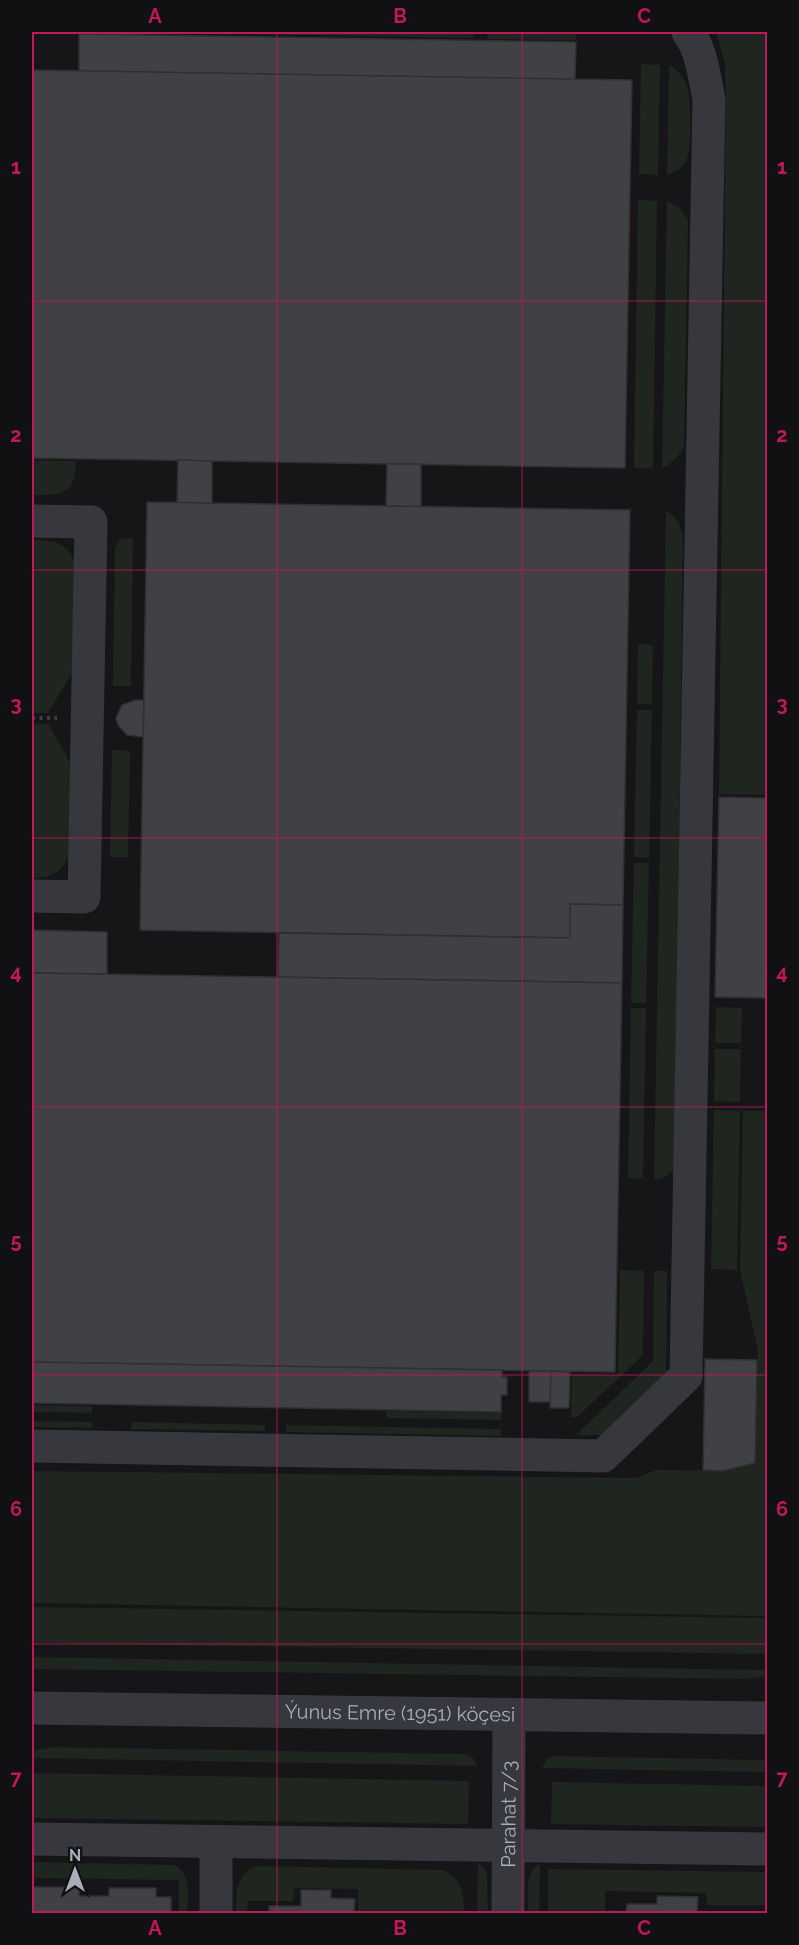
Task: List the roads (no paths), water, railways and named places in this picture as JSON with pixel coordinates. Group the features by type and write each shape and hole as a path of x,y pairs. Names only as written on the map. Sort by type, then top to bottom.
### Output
{"street":[{"path":"32,1446 603,1456 686,1376 709,99 695,40 688,32"},
{"path":"32,521 91,522 84,897 32,896"},
{"name":"Ýunus Emre (1951) köçesi","path":"32,1708 768,1718"},
{"name":"Parahat 7/3","path":"508,1914 509,1715"},
{"path":"32,1839 768,1850"},
{"path":"216,1842 216,1914"}]}
